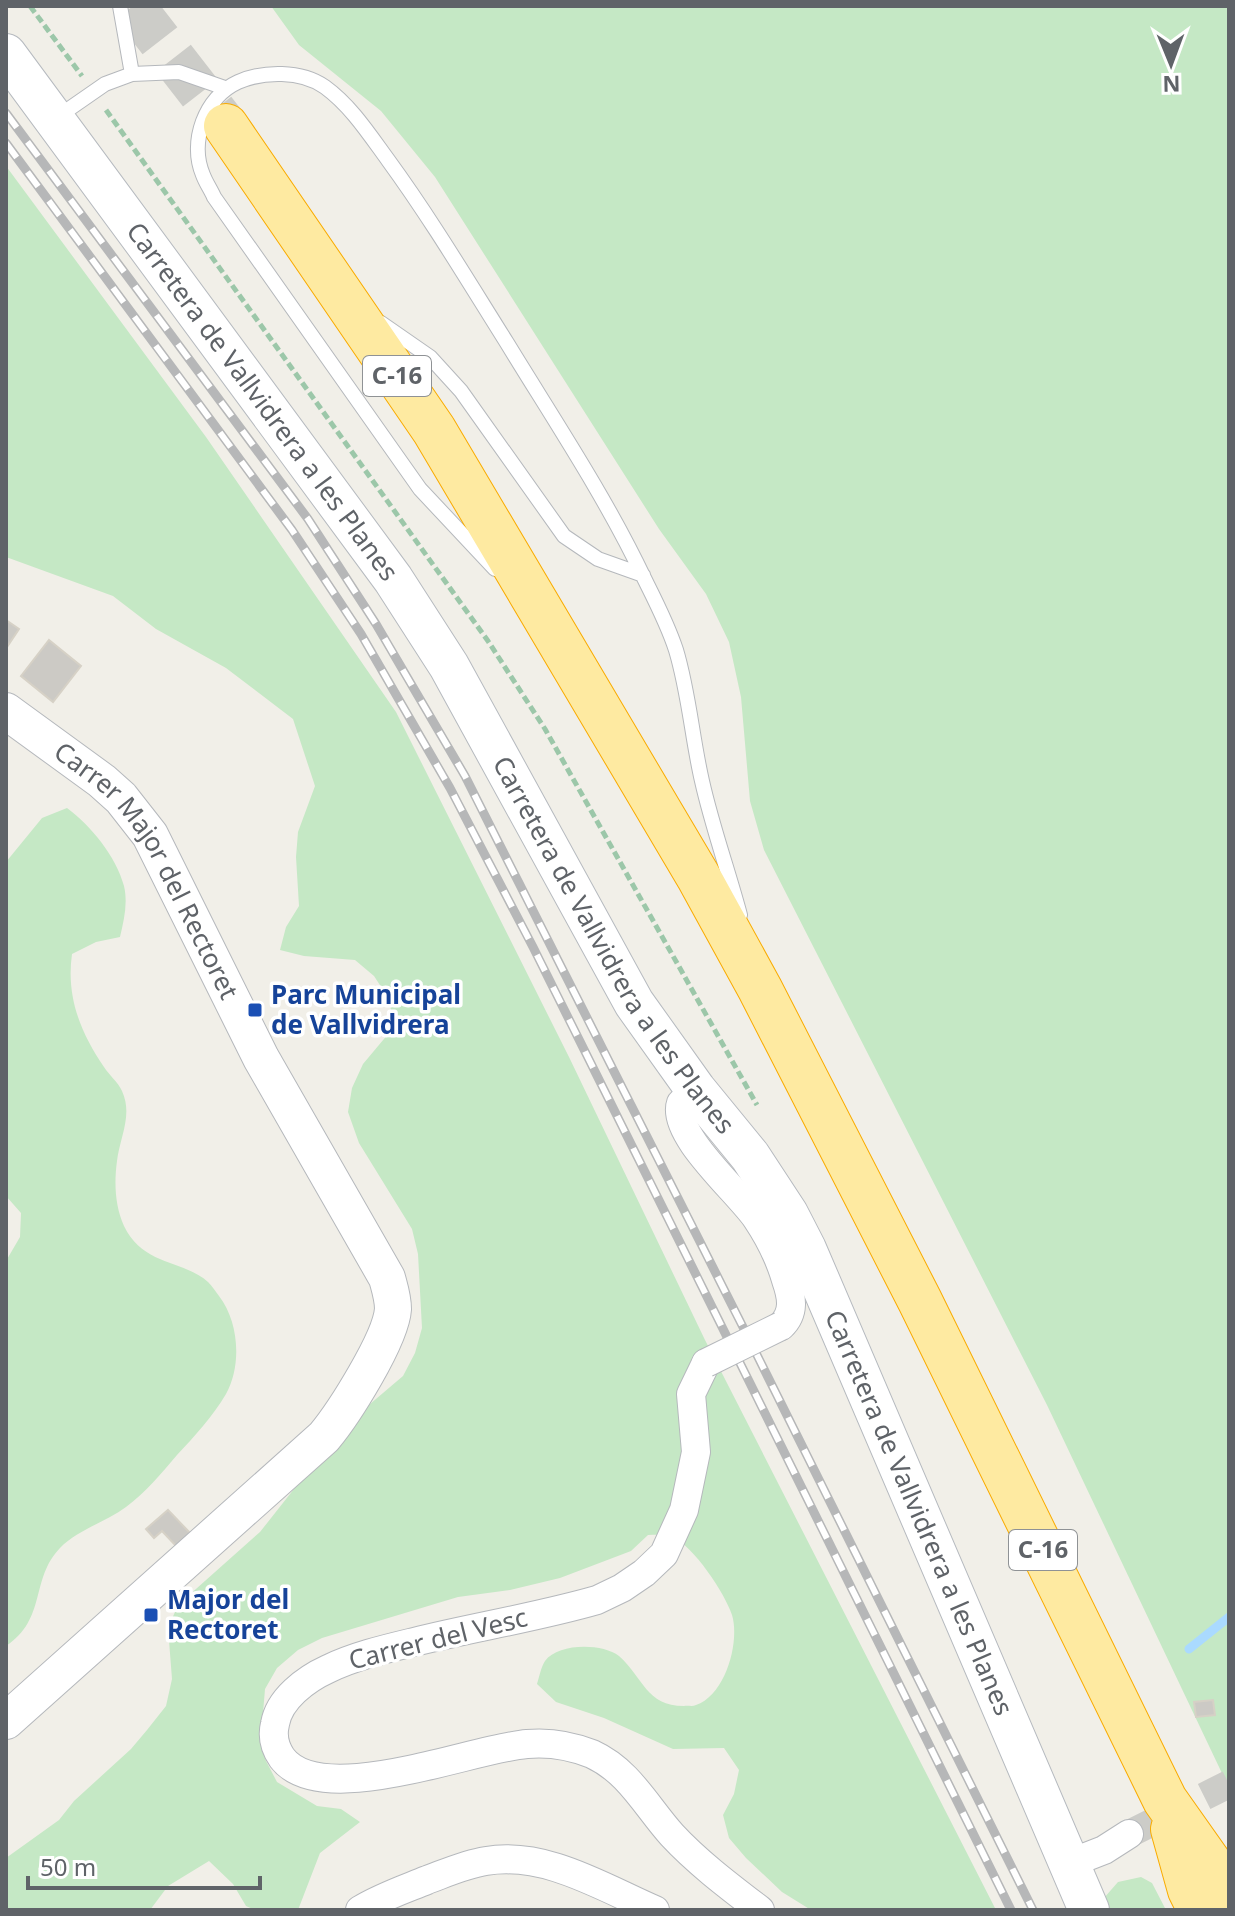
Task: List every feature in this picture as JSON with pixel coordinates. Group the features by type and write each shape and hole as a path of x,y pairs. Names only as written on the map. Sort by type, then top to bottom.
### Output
{"highway":[{"name":"C-16","path":"225,107 345,299 434,430 698,876 760,989 920,1301 1165,1800 1229,1895"},
{"name":"C-16","path":"1165,1800 1190,1890 1200,1910"}],"main road":[{"name":"Carretera de Vallvidrera a les Planes","path":"6,54 393,579 449,666 634,1003 696,1090 750,1156 788,1214 806,1249 1089,1910"}],"street":[{"name":"Carrer Major del Rectoret","path":"6,711 102,781 121,798 150,835 261,1058 387,1278 393,1310 384,1339 338,1420 324,1437 6,1721"},
{"name":"Carrer del Vesc","path":"696,1090 681,1103 679,1117 696,1146 756,1217 775,1252 792,1304 787,1320 781,1326 706,1363 691,1394 696,1452 684,1510 664,1554 644,1573 597,1600 398,1646 329,1668 302,1685 285,1702 278,1713 274,1738 277,1750 293,1769 316,1777 421,1769 526,1744 570,1747 593,1755 633,1784 672,1835 760,1910"},
{"path":"1068,1864 1104,1850 1129,1834"},
{"path":"360,1910 460,1868 484,1861 519,1859 553,1866 655,1910"}],"lane":[{"path":"120,6 132,74"},
{"path":"54,119 105,84 132,74 179,72 225,107"},
{"path":"556,634 420,489 214,197 202,173 198,146 204,118 225,107 245,79 280,73 303,77 330,91 360,122 432,221 620,527 676,650 690,709 701,779 760,989"},
{"path":"345,299 430,357 461,391 564,536 598,559 643,575"}],"green space":[{"path":"271,6 1229,6 1229,1788 1047,1405 764,850 750,801 741,697 729,642 706,594 659,529 435,177 381,111 299,45"},
{"path":"6,166 206,437 396,712 569,1057 705,1340 996,1910 811,1910 782,1892 729,1838 723,1815 734,1794 739,1770 724,1748 673,1749 604,1718 556,1702 537,1684 544,1663 551,1655 570,1648 592,1647 619,1656 653,1696 671,1705 694,1706 715,1690 723,1679 732,1652 732,1615 716,1583 690,1550 673,1537 648,1535 631,1551 560,1578 510,1590 458,1597 322,1638 298,1650 277,1668 265,1689 263,1713 265,1759 277,1782 317,1806 341,1809 360,1822 320,1853 298,1910 255,1910 246,1906 233,1884 209,1861 168,1886 150,1910 6,1910 6,1858 59,1820 74,1801 131,1749 166,1706 172,1679 168,1628 178,1605 260,1532 343,1427 403,1376 415,1353 422,1328 418,1254 412,1229 359,1143 348,1112 352,1088 363,1064 394,1027 389,999 374,976 355,960 304,956 280,950 286,927 299,906 298,832 315,786 293,719 226,668 156,629 113,596 6,557"},
{"path":"67,808 109,853 125,892 120,937 96,942 72,954 71,969 73,999 82,1027 95,1054 125,1100 126,1117 116,1178 121,1218 132,1239 142,1249 198,1275 211,1285 231,1318 236,1357 231,1383 221,1402 153,1482 126,1507 60,1548 45,1573 28,1624 6,1646 6,1261 20,1237 21,1213 6,1196 6,862 42,818"},
{"path":"1141,1877 1152,1883 1166,1910 1109,1910 1104,1898 1118,1882"}],"building":[{"path":"6,620 19,629 7,647 6,647"},
{"path":"49,640 81,666 53,702 21,676"},
{"path":"168,1510 191,1534 176,1546 162,1531 154,1538 146,1529"},
{"path":"1213,1700 1215,1715 1196,1717 1194,1702"}],"waterway":[{"path":"1189,1649 1229,1617"}],"tunnel":[{"path":"133,6 226,126"},
{"path":"1129,1834 1229,1784"}],"railway":[{"path":"6,113 308,519 376,624 465,776 747,1335"},
{"path":"6,143 292,530 361,634 450,788 533,947 730,1343"},
{"path":"756,1353 1033,1910"},
{"path":"739,1361 1011,1910"}],"place":[{"name":"Parc Municipal de Vallvidrera","path":"255,1010"},
{"name":"Major del Rectoret","path":"151,1615"}]}
